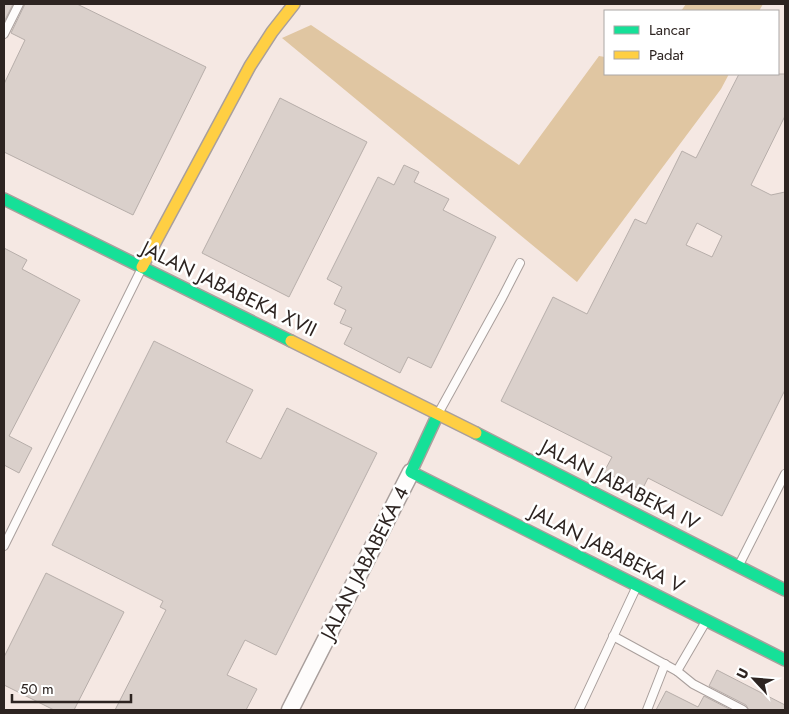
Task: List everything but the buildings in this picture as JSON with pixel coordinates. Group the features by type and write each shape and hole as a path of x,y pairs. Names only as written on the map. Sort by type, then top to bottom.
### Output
{"street":[{"path":"142,267 250,66 272,32 294,4"},
{"name":"JALAN JABABEKA XVII","path":"4,199 438,414"},
{"name":"JALAN JABABEKA 4","path":"290,710 411,472 438,414"},
{"name":"JALAN JABABEKA IV","path":"438,414 785,590"},
{"name":"JALAN JABABEKA V","path":"411,472 785,660"}],"lane":[{"path":"4,34 19,4"},
{"path":"438,414 520,263"},
{"path":"4,546 7,530 142,267"},
{"path":"738,566 785,474"},
{"path":"578,710 637,586"},
{"path":"677,671 707,621"},
{"path":"613,636 677,671 693,684 743,710"},
{"path":"647,710 665,664"}],"shaded area":[{"path":"686,4 763,4 760,10 682,10"},
{"path":"311,25 519,165 599,56 604,57 604,75 728,75 721,89 577,282 282,38"}],"traffic: fast":[{"path":"4,199 291,341"},
{"path":"438,414 411,472 785,660"},
{"path":"476,433 785,590"}],"traffic: slow":[{"path":"142,267 250,66 272,32 294,4"},
{"path":"291,341 476,433"}]}
